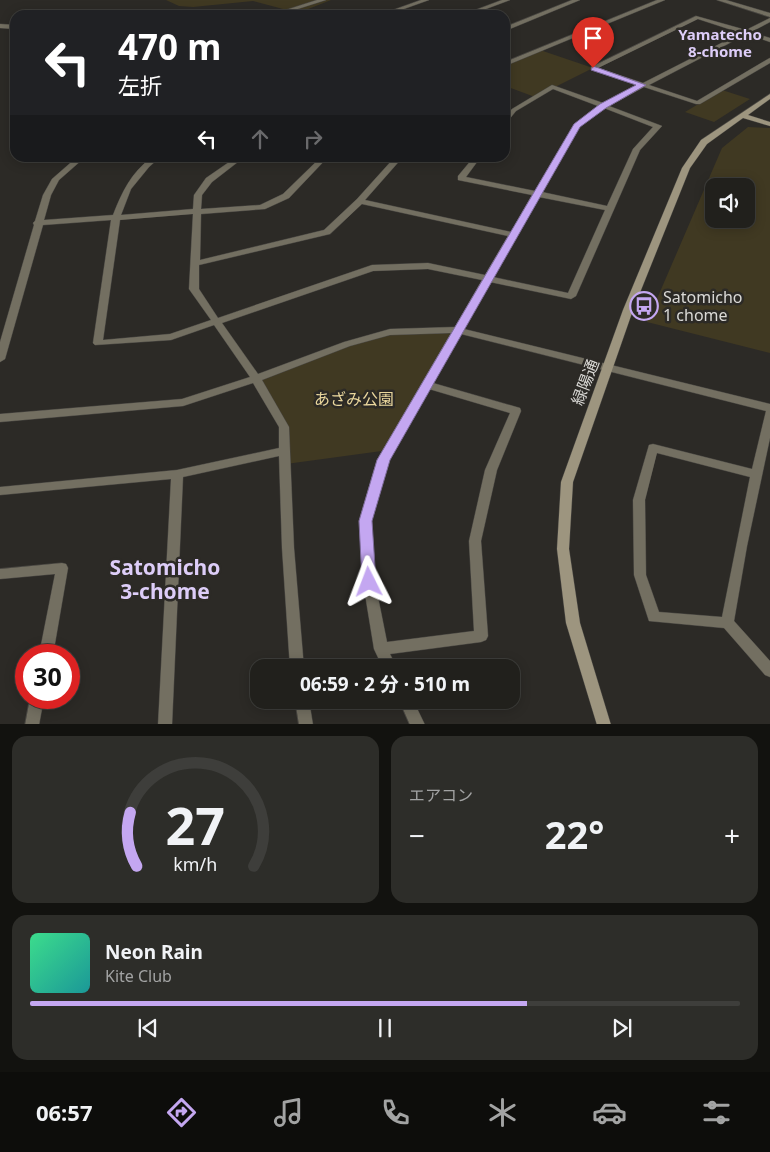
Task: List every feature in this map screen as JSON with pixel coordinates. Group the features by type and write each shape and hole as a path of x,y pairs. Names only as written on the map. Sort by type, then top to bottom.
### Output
{"street":[{"path":"290,10 323,0"},
{"path":"397,10 426,0"},
{"path":"479,10 507,0"},
{"path":"510,27 577,0"},
{"path":"510,62 662,0"},
{"path":"720,0 770,15"},
{"path":"730,3 738,0"},
{"path":"770,40 698,17 593,68 698,103 770,60"},
{"path":"386,659 381,649 369,582 365,521 383,460 576,126 603,106 770,20"},
{"path":"149,162 127,189 116,217 98,343 171,337 372,268 428,266 571,296 637,148 658,126 552,87 514,110 510,115"},
{"name":"緑陽通","path":"604,724 573,623 563,549 567,482 628,310 686,168 704,142 770,96"},
{"path":"745,113 770,118"},
{"path":"745,113 770,124"},
{"path":"0,359 37,223 47,195 56,179 75,162"},
{"path":"234,162 209,180 198,195 194,289 256,379 284,427 288,548 296,659"},
{"path":"37,223 262,207 286,196 320,162"},
{"path":"194,264 327,232 360,201 394,162"},
{"path":"474,162 461,178 610,209"},
{"path":"360,201 513,235"},
{"path":"0,418 183,402 256,379 347,344 390,332 457,330 770,408"},
{"path":"381,649 481,636 476,541 491,470 516,411 426,384"},
{"path":"727,623 770,413"},
{"path":"756,474 653,448 639,500 640,575 654,617 727,623 770,671"},
{"path":"0,491 178,474 286,451"},
{"path":"165,724 178,474"},
{"path":"0,574 62,568 48,644"},
{"path":"32,724 35,709"},
{"path":"304,709 306,724"},
{"path":"410,709 418,724"}],"green space":[{"path":"166,0 331,0 306,10 287,10 253,1 193,7 179,6"},
{"path":"540,50 593,68 535,97 510,88 510,63"},
{"path":"722,90 750,99 714,122 685,112"},
{"path":"748,127 770,128 770,353 647,322 705,187 705,228 755,228 755,178 709,178 722,148"},
{"name":"あざみ公園","path":"457,330 389,450 286,464 284,427 256,379 390,332"}],"place":[{"name":"Satomicho 1 chome","path":"644,306"}],"district":[{"name":"Yamatecho 8-chome","path":"720,42"},
{"name":"Satomicho 3-chome","path":"165,579"}],"route":[{"path":"369,582 365,521 383,460 576,126 603,106 643,85 593,68"}]}
